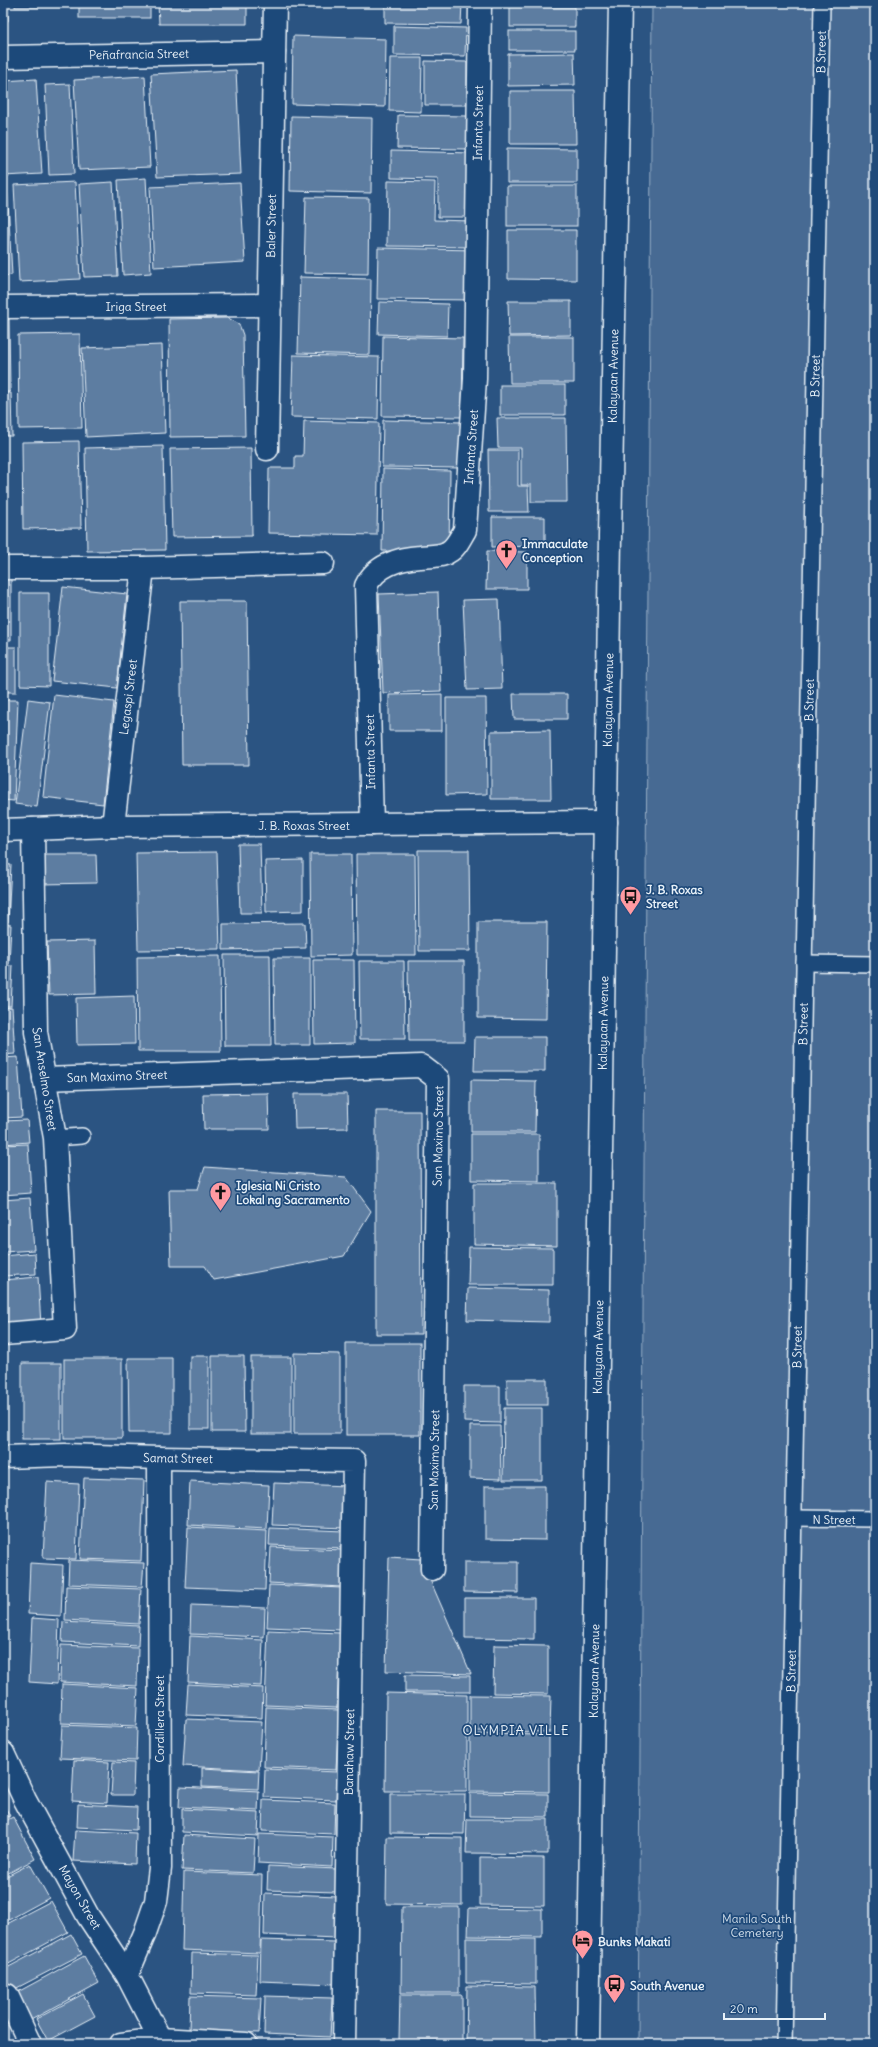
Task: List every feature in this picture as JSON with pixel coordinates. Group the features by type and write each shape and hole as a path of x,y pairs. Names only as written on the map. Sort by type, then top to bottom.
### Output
{"street":[{"name":"Baler Street","path":"267,449 275,3"},
{"name":"Infanta Street","path":"372,824 366,586 370,578 375,573 393,563 411,557 448,553 455,546 465,530 475,379 480,3"},
{"name":"Kalayaan Avenue","path":"588,2044 620,3"},
{"name":"Peñafrancia Street","path":"3,57 274,52"},
{"name":"Iriga Street","path":"3,307 270,305"},
{"path":"3,568 143,568 323,563"},
{"name":"Legaspi Street","path":"113,826 143,568"},
{"name":"J. B. Roxas Street","path":"3,830 113,826 606,822"},
{"name":"San Anselmo Street","path":"3,1334 65,1329 55,1138 36,1032 33,829"},
{"name":"San Maximo Street","path":"44,1079 421,1066 438,1078 432,1569"},
{"name":"Samat Street","path":"3,1457 65,1455 354,1461"},
{"name":"Cordillera Street","path":"127,1975 145,1933 156,1901 160,1868 159,1458"},
{"name":"Banahaw Street","path":"344,2044 354,1461"},
{"name":"Mayon Street","path":"3,1753 25,1800 88,1916 127,1975 160,2039"},
{"path":"7,1995 30,2044"},
{"path":"121,2044 160,2039 246,2044"}],"lane":[{"name":"B Street","path":"784,2044 822,3"},
{"path":"804,963 875,964"},
{"path":"55,1138 82,1136"},
{"name":"N Street","path":"794,1518 875,1519"}],"green space":[{"name":"Manila South Cemetery","path":"652,3 875,3 875,2044 638,2044"}],"building":[{"path":"3,3 8,3 8,21 3,22"},
{"path":"15,3 73,3 73,7 15,7"},
{"path":"79,3 150,3 150,18 79,18"},
{"path":"158,3 247,3 247,24 159,24"},
{"path":"385,3 462,3 461,24 385,23"},
{"path":"510,7 575,7 575,27 510,27"},
{"path":"394,26 466,28 465,56 394,55"},
{"path":"509,31 575,31 575,50 509,50"},
{"path":"293,36 386,39 385,107 292,104"},
{"path":"574,53 575,85 508,86 508,54"},
{"path":"390,58 422,58 421,112 389,111"},
{"path":"425,61 467,62 467,105 425,105"},
{"path":"236,70 241,174 157,177 151,74"},
{"path":"145,76 150,167 79,170 74,80"},
{"path":"36,79 42,174 3,176 3,81"},
{"path":"70,84 74,174 49,175 45,85"},
{"path":"510,91 575,91 576,144 510,144"},
{"path":"398,115 468,116 468,149 397,148"},
{"path":"291,116 372,118 371,193 290,191"},
{"path":"507,148 577,149 577,183 507,183"},
{"path":"391,151 473,153 471,217 438,217 438,179 391,178"},
{"path":"146,178 151,273 123,275 118,180"},
{"path":"388,181 435,182 434,220 473,221 473,247 387,246"},
{"path":"75,182 80,279 19,282 14,185"},
{"path":"113,182 118,276 84,277 79,184"},
{"path":"3,183 7,183 12,275 3,276"},
{"path":"240,183 245,262 154,267 150,187"},
{"path":"507,186 577,186 577,226 507,226"},
{"path":"306,197 369,198 368,274 304,273"},
{"path":"508,230 576,230 576,280 508,279"},
{"path":"378,248 476,250 475,300 377,299"},
{"path":"300,277 371,279 370,355 298,353"},
{"path":"508,301 571,301 571,335 509,336"},
{"path":"379,302 448,304 447,336 378,334"},
{"path":"228,318 239,324 243,335 245,436 170,437 169,319"},
{"path":"3,319 9,319 10,392 3,392"},
{"path":"80,334 82,428 19,429 18,335"},
{"path":"383,336 463,338 462,417 382,416"},
{"path":"509,337 574,337 574,383 510,383"},
{"path":"162,345 165,433 86,437 82,348"},
{"path":"293,355 379,357 378,419 291,417"},
{"path":"500,385 565,385 565,415 500,415"},
{"path":"3,393 11,393 12,436 3,436"},
{"path":"497,418 566,418 567,502 531,502 531,485 521,485 521,448 498,448"},
{"path":"383,420 462,422 461,468 382,467"},
{"path":"304,421 379,423 377,535 268,533 269,468 295,468 295,456 303,456"},
{"path":"79,441 81,528 23,529 22,442"},
{"path":"163,446 165,550 87,551 85,448"},
{"path":"251,448 252,536 172,537 170,449"},
{"path":"488,450 518,450 518,486 528,486 529,512 489,512"},
{"path":"383,469 450,471 449,552 382,551"},
{"path":"492,517 545,517 545,546 492,547"},
{"name":"Immaculate Conception","path":"487,551 527,552 527,589 486,589"},
{"path":"3,575 11,576 11,640 3,640"},
{"path":"63,587 127,594 117,688 52,681"},
{"path":"438,592 441,691 383,693 379,594"},
{"path":"20,593 49,593 49,686 20,685"},
{"path":"499,599 502,689 467,690 463,600"},
{"path":"180,601 247,601 249,765 182,765"},
{"path":"3,647 16,647 16,692 3,692"},
{"path":"442,694 442,731 389,731 389,695"},
{"path":"513,694 567,694 567,719 514,719"},
{"path":"54,695 114,702 103,804 43,797"},
{"path":"446,698 486,698 487,794 446,795"},
{"path":"28,699 50,702 37,807 15,804"},
{"path":"3,700 18,700 14,801 3,800"},
{"path":"550,730 551,799 491,799 491,731"},
{"path":"238,844 260,844 262,913 240,913"},
{"path":"418,850 469,850 470,951 419,951"},
{"path":"217,852 220,949 138,950 136,853"},
{"path":"310,854 351,854 352,955 311,956"},
{"path":"356,854 415,854 416,955 357,955"},
{"path":"41,855 96,855 97,883 42,884"},
{"path":"303,860 303,911 266,912 265,861"},
{"path":"3,864 11,865 8,922 3,922"},
{"path":"478,922 547,922 546,1019 478,1018"},
{"path":"305,923 306,948 223,950 223,924"},
{"path":"3,924 11,925 9,964 3,964"},
{"path":"95,941 96,994 49,995 47,942"},
{"path":"224,955 270,955 271,1046 225,1046"},
{"path":"220,956 221,1051 138,1051 137,957"},
{"path":"274,958 310,958 310,1045 275,1045"},
{"path":"313,960 354,960 355,1043 314,1044"},
{"path":"359,961 404,961 405,1039 360,1039"},
{"path":"408,961 464,961 464,1041 409,1041"},
{"path":"3,966 13,966 11,1006 3,1006"},
{"path":"134,996 135,1044 77,1045 76,998"},
{"path":"12,1007 15,1054 3,1055 3,1008"},
{"path":"475,1037 545,1037 545,1071 474,1071"},
{"path":"18,1057 22,1117 3,1118 3,1058"},
{"path":"471,1080 536,1081 535,1132 471,1132"},
{"path":"268,1093 269,1129 204,1129 203,1094"},
{"path":"294,1094 347,1094 348,1128 295,1129"},
{"path":"376,1111 420,1111 421,1334 376,1334"},
{"path":"27,1120 29,1142 3,1144 3,1121"},
{"path":"471,1134 539,1134 539,1181 471,1180"},
{"path":"28,1144 31,1193 3,1195 3,1145"},
{"path":"205,1167 346,1177 371,1211 344,1256 214,1280 205,1266 171,1266 169,1189 198,1189"},
{"path":"474,1183 557,1183 557,1246 474,1244"},
{"path":"30,1198 34,1250 3,1252 3,1200"},
{"path":"469,1247 553,1248 553,1285 468,1285"},
{"path":"35,1253 36,1274 3,1276 3,1256"},
{"path":"38,1277 41,1325 7,1327 3,1280"},
{"path":"468,1288 549,1290 549,1322 467,1320"},
{"path":"346,1343 420,1343 420,1435 346,1435"},
{"path":"294,1353 340,1354 340,1434 294,1434"},
{"path":"190,1356 209,1356 209,1429 190,1429"},
{"path":"212,1356 244,1356 245,1432 212,1432"},
{"path":"251,1357 291,1357 291,1434 251,1434"},
{"path":"128,1358 172,1358 172,1433 129,1433"},
{"path":"64,1359 122,1359 122,1438 64,1438"},
{"path":"22,1363 61,1363 61,1439 22,1439"},
{"path":"507,1379 547,1379 547,1405 507,1405"},
{"path":"464,1386 500,1386 500,1423 464,1422"},
{"path":"504,1408 542,1408 542,1480 503,1480"},
{"path":"470,1426 500,1426 501,1479 470,1478"},
{"path":"84,1478 144,1480 141,1561 80,1559"},
{"path":"190,1481 269,1485 267,1529 188,1525"},
{"path":"47,1482 79,1484 76,1559 43,1558"},
{"path":"274,1483 346,1486 344,1528 272,1525"},
{"path":"485,1486 545,1486 545,1540 485,1539"},
{"path":"188,1527 267,1531 265,1590 185,1587"},
{"path":"270,1528 344,1531 344,1548 269,1545"},
{"path":"271,1547 343,1550 341,1587 269,1583"},
{"path":"389,1557 421,1559 471,1674 386,1671"},
{"path":"69,1560 144,1563 142,1587 68,1584"},
{"path":"464,1562 518,1562 518,1593 464,1592"},
{"path":"30,1563 63,1565 61,1616 28,1614"},
{"path":"269,1585 343,1588 341,1630 267,1627"},
{"path":"66,1586 141,1589 139,1624 65,1620"},
{"path":"465,1598 534,1598 534,1639 465,1638"},
{"path":"191,1605 265,1608 264,1637 190,1634"},
{"path":"32,1618 59,1620 57,1684 29,1682"},
{"path":"63,1622 139,1626 138,1646 62,1642"},
{"path":"268,1630 340,1633 337,1708 265,1705"},
{"path":"190,1636 263,1640 261,1686 188,1682"},
{"path":"61,1645 138,1648 137,1686 60,1682"},
{"path":"494,1645 548,1646 548,1694 493,1693"},
{"path":"405,1675 470,1676 470,1692 405,1692"},
{"path":"62,1684 138,1688 136,1726 61,1723"},
{"path":"188,1684 263,1688 262,1718 186,1715"},
{"path":"386,1693 467,1695 467,1791 385,1791"},
{"path":"470,1695 551,1696 550,1732 470,1731"},
{"path":"266,1707 339,1710 336,1770 264,1767"},
{"path":"186,1719 262,1722 259,1770 183,1766"},
{"path":"62,1725 137,1728 136,1761 60,1758"},
{"path":"470,1734 549,1735 549,1792 470,1791"},
{"path":"74,1760 109,1762 107,1803 72,1801"},
{"path":"113,1762 134,1763 133,1795 111,1795"},
{"path":"202,1768 259,1771 258,1789 202,1787"},
{"path":"265,1769 337,1772 336,1800 264,1797"},
{"path":"180,1787 259,1791 258,1811 179,1807"},
{"path":"470,1793 548,1794 548,1817 470,1816"},
{"path":"390,1794 465,1794 464,1834 390,1833"},
{"path":"263,1800 335,1803 334,1834 262,1831"},
{"path":"3,1803 10,1816 3,1819"},
{"path":"78,1804 137,1807 136,1830 77,1827"},
{"path":"182,1809 259,1813 258,1836 182,1832"},
{"path":"13,1817 35,1859 3,1876 3,1822"},
{"path":"467,1819 548,1819 548,1854 466,1853"},
{"path":"75,1830 136,1833 135,1864 73,1861"},
{"path":"259,1834 333,1837 332,1867 258,1863"},
{"path":"184,1835 255,1839 253,1873 182,1870"},
{"path":"387,1837 462,1838 462,1905 386,1904"},
{"path":"480,1857 544,1858 544,1906 480,1905"},
{"path":"30,1864 49,1898 3,1923 3,1878"},
{"path":"268,1866 337,1869 337,1892 267,1890"},
{"path":"184,1872 262,1875 260,1953 182,1950"},
{"path":"265,1893 337,1896 336,1938 264,1935"},
{"path":"51,1901 68,1932 3,1967 3,1926"},
{"path":"402,1907 459,1907 459,1993 401,1993"},
{"path":"469,1908 542,1909 542,1937 468,1936"},
{"path":"71,1934 82,1954 11,1991 3,1975 3,1970"},
{"path":"466,1938 536,1939 536,1984 466,1983"},
{"path":"261,1940 335,1942 334,1984 260,1981"},
{"path":"192,1953 258,1955 256,1995 191,1993"},
{"path":"84,1956 99,1983 29,2021 14,1994"},
{"path":"467,1986 535,1987 536,2044 466,2044"},
{"path":"83,1994 95,2016 48,2041 36,2019"},
{"path":"400,1995 462,1995 462,2040 399,2040"},
{"path":"190,1996 261,1998 259,2033 189,2030"},
{"path":"265,1996 332,1998 330,2037 264,2034"}],"place":[{"name":"Immaculate Conception","path":"507,570"},
{"name":"J. B. Roxas Street","path":"631,916"},
{"name":"Iglesia Ni Cristo Lokal ng Sacramento","path":"221,1212"},
{"name":"Bunks Makati","path":"583,1960"},
{"name":"South Avenue","path":"614,2004"}],"district":[{"name":"OLYMPIA VILLE","path":"516,1730"}]}
